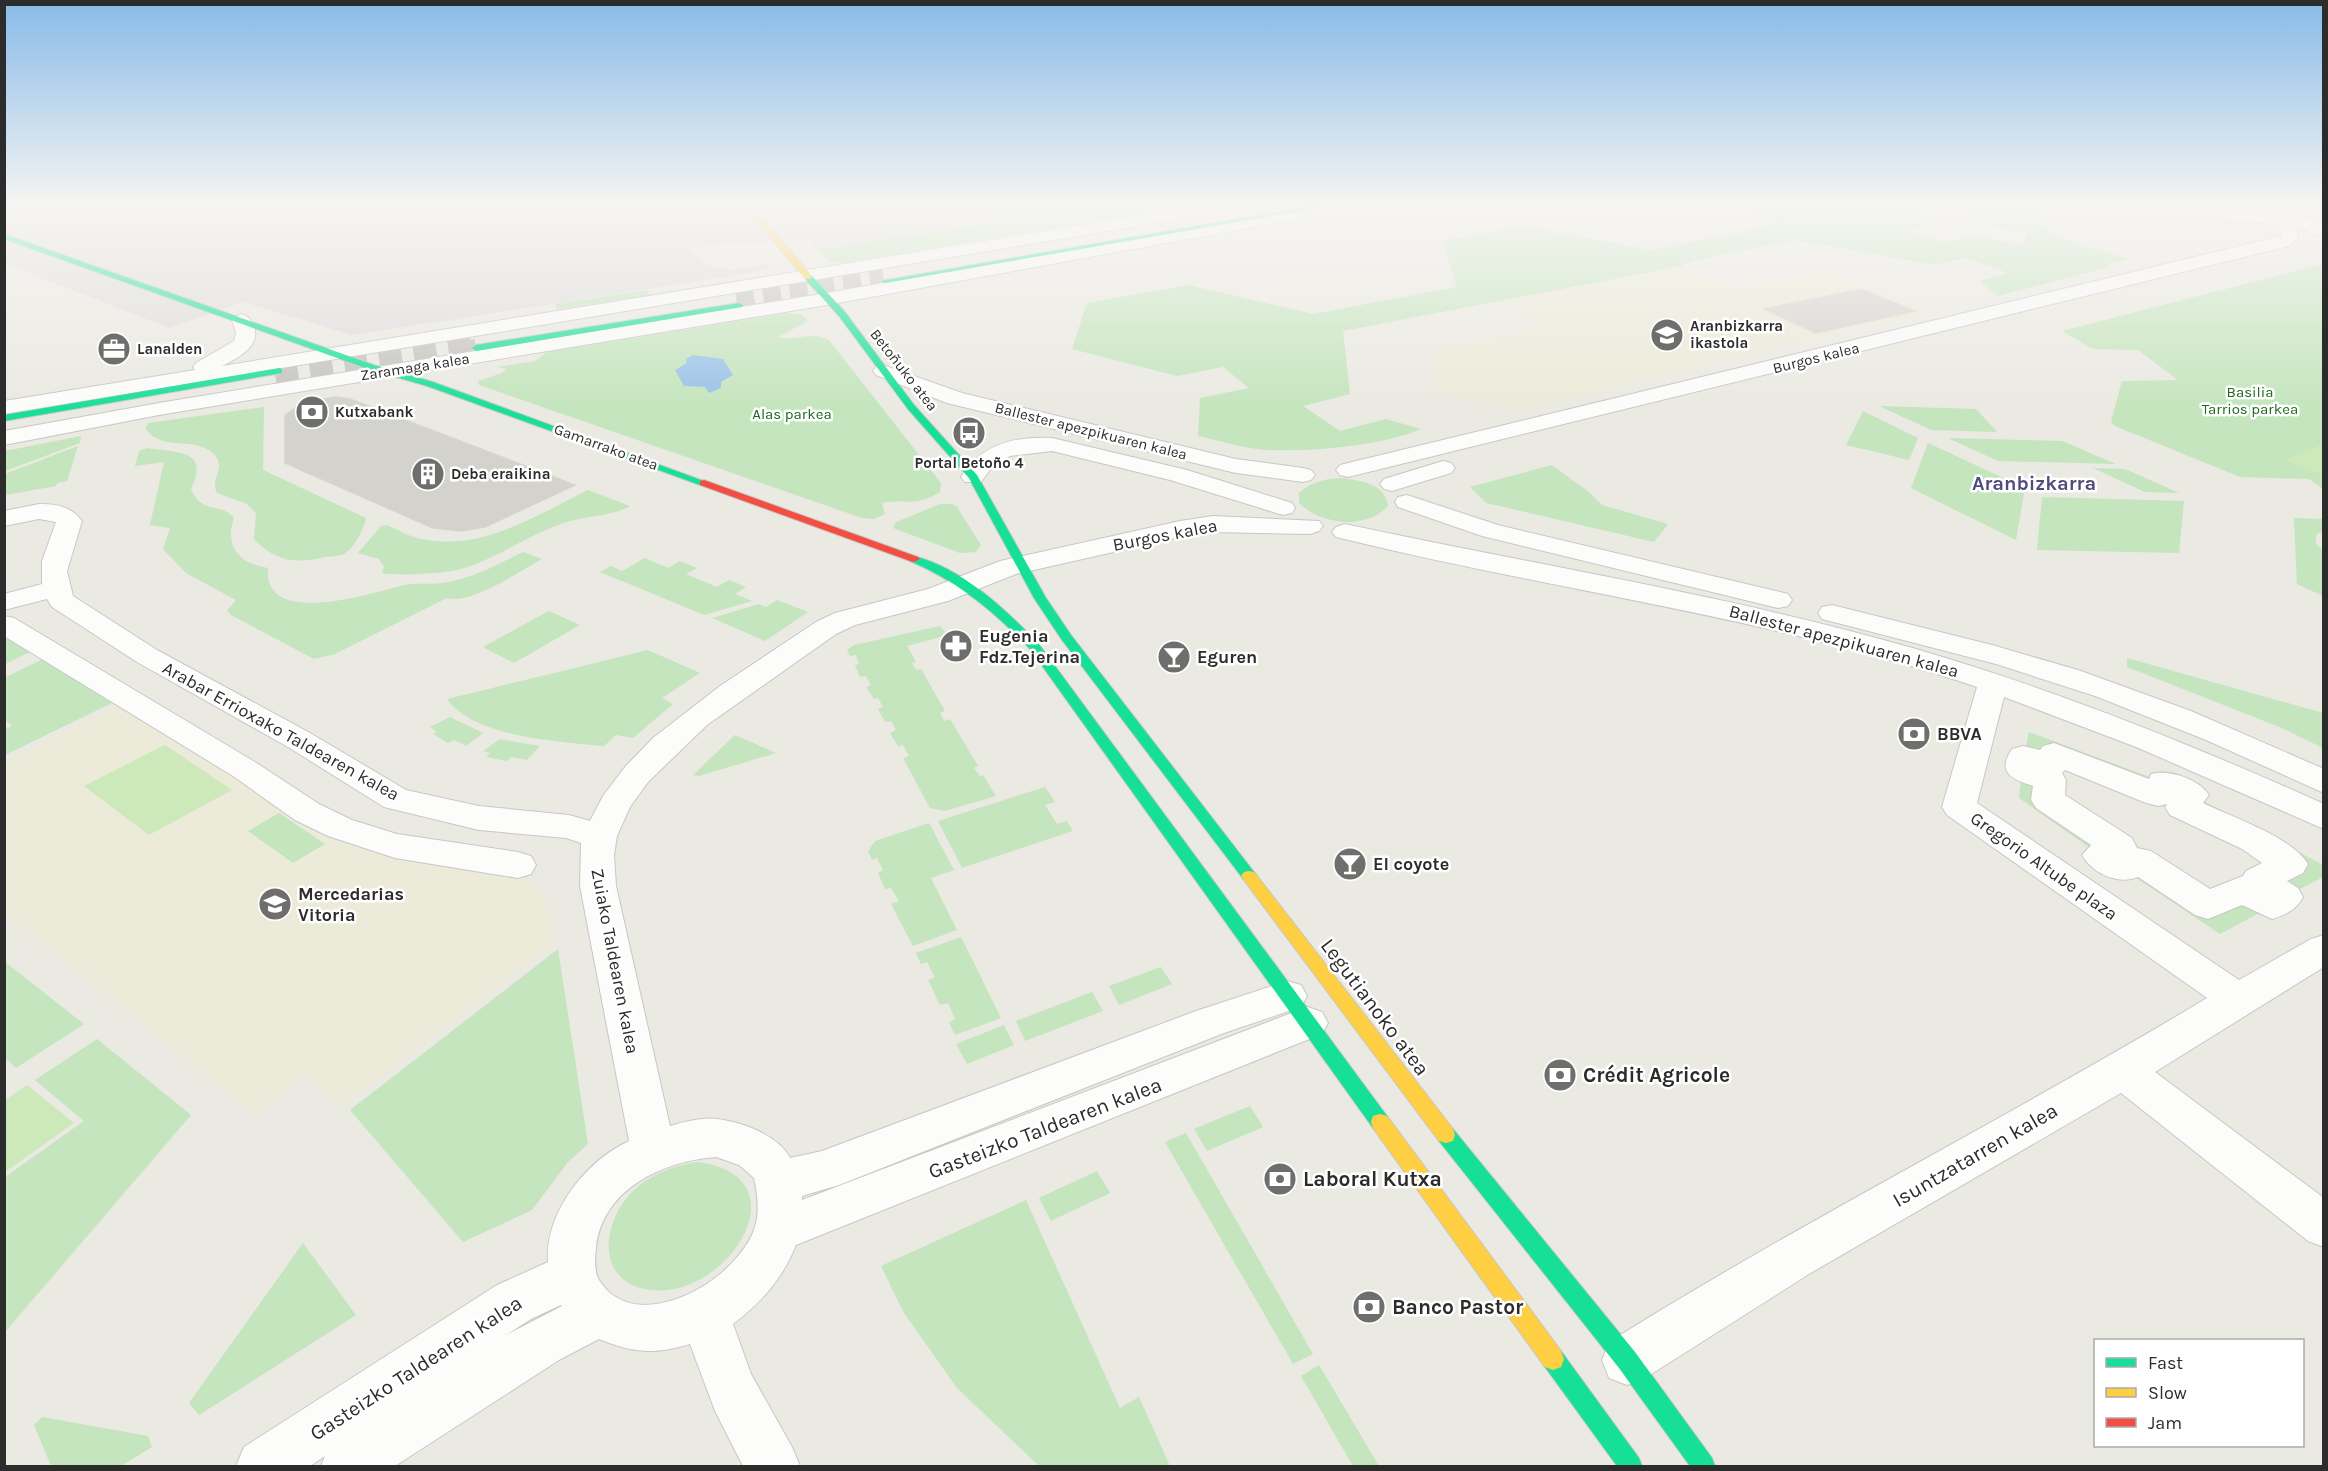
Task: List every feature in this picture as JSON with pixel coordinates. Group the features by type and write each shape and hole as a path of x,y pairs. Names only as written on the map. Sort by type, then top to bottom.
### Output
{"main road":[{"name":"Gamarrako atea","path":"108,273 333,353 460,394 941,569 967,583"},
{"name":"Betoñuko atea","path":"804,273 842,314 883,371 973,477 1023,566"},
{"path":"907,273 884,277 911,273"},
{"name":"Zaramaga kalea","path":"475,344 737,302"},
{"path":"4,418 277,376 4,428"},
{"name":"Legutianoko atea","path":"1023,566 1066,637 1459,1152 1627,1360 1704,1467"},
{"path":"967,583 1016,625 1034,646 1631,1467"}],"street":[{"name":"Zaramaga kalea","path":"4,408 171,378 834,273"},
{"name":"Zaramaga kalea","path":"4,438 159,409 975,273"},
{"name":"Burgos kalea","path":"1348,470 2157,273"},
{"name":"Burgos kalea","path":"1555,440 2174,273"},
{"path":"171,378 208,365 234,351 246,337 242,320"},
{"name":"Ballester apezpikuaren kalea","path":"883,371 955,398 1236,466 1303,475"},
{"name":"Ballester apezpikuaren kalea","path":"973,477 977,468 994,455 1010,448 1045,444 1220,485 1283,508 1298,521 1310,526"},
{"path":"1310,526 1344,532 1384,528 1397,521 1406,512 1400,493 1467,462"},
{"path":"1283,508 1279,499 1282,489 1290,481 1303,475 1324,471 1348,470"},
{"name":"Ballester apezpikuaren kalea","path":"1348,470 1372,475 1400,493 1448,518 1491,531 1949,642 2033,666 2100,688 2193,725 2324,782"},
{"path":"4,519 57,512 69,521 56,555 55,589 4,602"},
{"name":"Burgos kalea","path":"967,583 1009,567 1023,566 1213,524 1310,526"},
{"name":"Ballester apezpikuaren kalea","path":"1344,532 1741,612 1845,638 1993,682 2108,722 2186,754 2324,818"},
{"name":"Zuiako Taldearen kalea","path":"653,1150 598,886 595,857 599,837 610,812 654,756 677,733 816,634 845,619 938,595 967,583"},
{"name":"Arabar Errioxako Taldearen kalea","path":"55,589 62,601 147,656 299,740 396,799 479,818 569,827 599,837"},
{"path":"4,624 244,769 308,812 340,828 395,846 518,865"},
{"name":"Gregorio Altube plaza","path":"1993,682 1959,807 2236,998"},
{"path":"2054,753 2158,795 2163,782 2192,795 2182,807 2254,841 2290,864 2259,880 2285,897 2272,906 2243,889 2208,906 2139,860 2123,869 2100,855 2120,847 2048,800 2050,780 2022,771 2024,756 2052,765 2054,753"},
{"name":"Isuntzatarren kalea","path":"1627,1360 1700,1312 2123,1071 2236,998 2324,949"},
{"name":"Gasteizko Taldearen kalea","path":"779,1181 823,1170 1210,1022 1298,1009"},
{"name":"Gasteizko Taldearen kalea","path":"780,1230 1298,1009"},
{"path":"2123,1071 2324,1226"},
{"path":"716,1138 744,1145 766,1159 779,1181 780,1230 766,1262 740,1291 706,1313 667,1327 629,1327 584,1295 573,1240 588,1204 617,1172 653,1150 685,1140 716,1138"},
{"path":"348,1467 541,1342 584,1295"},
{"name":"Gasteizko Taldearen kalea","path":"263,1467 514,1302 584,1295"},
{"path":"706,1313 714,1347 748,1425 773,1467"}],"shaded area":[{"path":"27,273 752,273 352,335 243,302 170,328"},
{"name":"Aranbizkarra ikastola","path":"1647,273 1697,273 1736,289 1816,273 1836,273 1932,311 1510,412 1501,406 1438,391 1428,351 1543,327 1499,302"},
{"name":"Mercedarias Vitoria","path":"122,704 330,836 402,860 446,869 498,869 517,873 530,880 542,895 549,913 554,943 344,1105 303,1076 255,1114 5,913 5,762"}],"green space":[{"path":"1452,273 1646,273 1343,331 1350,394 1303,406 1340,431 1386,419 1421,429 1386,440 1345,447 1266,450 1198,436 1200,398 1249,388 1223,367 1177,376 1072,349 1087,303 1188,285 1313,314 1457,287"},
{"path":"2009,273 2087,273 1998,296 1980,281"},
{"name":"Basilia Tarrios parkea","path":"2289,273 2323,273 2323,489 2309,479 2240,477 2115,426 2111,422 2122,381 2178,380 2138,350 2093,349 2062,331"},
{"path":"647,290 649,295 557,309 555,304"},
{"name":"Alas parkea","path":"788,313 802,315 808,321 778,337 816,336 829,340 941,483 940,492 924,500 882,503 885,514 873,519 862,518 479,385 478,381 502,373 506,369 497,367 535,361 547,352"},
{"path":"1879,406 1976,409 1997,432 1931,430"},
{"path":"264,407 263,470 366,518 358,538 344,554 296,560 279,557 262,547 254,539 256,513 247,504 217,493 215,484 219,462 217,458 202,447 161,440 146,429 148,423"},
{"path":"1863,411 1918,438 1909,460 1846,445"},
{"path":"81,436 80,443 5,471 5,451"},
{"path":"1948,438 2062,441 2116,464 1998,461"},
{"path":"1928,443 2025,488 2016,540 1911,488"},
{"path":"2323,444 2323,475 2284,460"},
{"path":"78,446 67,481 57,483 56,486 5,495 5,474"},
{"path":"147,448 188,455 194,460 196,476 191,489 195,497 206,505 229,513 234,518 231,537 236,552 249,562 268,568 271,587 282,598 300,602 344,599 406,585 442,583 463,578 484,571 523,552 542,559 482,592 469,597 447,598 335,654 314,659 231,615 227,611 236,600 186,573 163,549 170,528 150,525 164,462 135,466 139,451"},
{"path":"1552,465 1590,493 1602,505 1668,524 1654,542 1486,503 1470,487"},
{"path":"2093,468 2125,469 2179,493 2145,492"},
{"path":"1342,478 1364,482 1377,488 1386,498 1388,506 1379,514 1368,519 1344,522 1319,516 1299,503 1299,493 1314,483"},
{"path":"588,490 630,506 616,512 574,520 553,527 488,559 453,571 382,573 384,566 379,559 358,553 381,526 387,525 422,539 444,542 466,540 508,529"},
{"path":"2042,497 2184,501 2179,553 2037,550"},
{"path":"940,504 952,504 957,507 981,545 976,552 960,553 893,528 896,522"},
{"path":"2294,518 2323,519 2323,531 2316,535 2316,543 2323,551 2323,596 2297,584"},
{"path":"645,558 668,568 680,561 697,568 686,574 717,587 729,580 746,587 735,594 752,601 704,615 600,572 611,566 622,571"},
{"path":"777,600 808,612 765,641 712,618 759,604 766,607"},
{"path":"549,611 580,625 514,663 483,647"},
{"path":"940,626 948,635 907,646 916,662 912,663 916,670 921,669 945,711 940,713 944,721 950,719 978,766 974,768 980,776 983,775 996,796 945,811 930,808 903,758 909,756 903,745 898,746 890,733 896,730 891,721 885,722 878,709 883,707 878,698 874,699 866,687 871,685 866,676 860,677 855,665 859,664 856,655 850,656 847,650 854,645"},
{"path":"5,636 34,650 5,664"},
{"path":"648,650 700,673 662,698 673,704 633,738 616,735 604,746 542,739 497,730 459,712 447,699"},
{"path":"45,658 114,702 5,755 5,729 12,726 5,720 4,678"},
{"path":"2127,658 2323,713 2323,748 2282,728 2127,667"},
{"path":"450,717 483,733 466,746 454,740 448,743 433,734 437,732 430,727"},
{"path":"2029,732 2163,782 2158,795 2024,756"},
{"path":"735,735 776,753 699,776 693,775"},
{"path":"500,739 540,746 527,760 512,757 507,761 486,757 490,753 483,751"},
{"path":"165,745 232,790 149,835 84,786"},
{"path":"2022,771 2048,800 2120,847 2100,855 2019,798"},
{"path":"1045,787 1055,802 1045,805 1057,824 1067,821 1073,831 962,868 938,821"},
{"path":"2192,795 2323,865 2323,877 2285,897 2259,880 2289,865"},
{"path":"279,813 325,844 293,863 248,831"},
{"path":"929,823 954,870 931,878 957,930 913,946 891,904 899,901 891,888 885,889 878,873 883,870 877,858 872,860 868,851 875,841"},
{"path":"2123,869 2208,905 2243,889 2272,906 2220,934"},
{"path":"961,937 1001,1018 955,1035 949,1022 955,1019 948,1003 940,1005 928,980 935,977 927,962 921,964 916,953"},
{"path":"558,949 588,1144 568,1162 532,1210 463,1242 350,1110"},
{"path":"5,962 84,1024 16,1068 5,1058"},
{"path":"1161,967 1172,984 1119,1005 1109,986"},
{"path":"1092,992 1103,1011 1025,1041 1016,1021"},
{"path":"1004,1025 1014,1045 967,1064 956,1044"},
{"path":"97,1039 191,1115 5,1332 5,1177 84,1121 35,1080"},
{"path":"27,1085 74,1123 5,1172 5,1100"},
{"path":"1250,1106 1263,1127 1207,1151 1194,1129"},
{"path":"1186,1133 1313,1354 1293,1364 1165,1142"},
{"path":"697,1162 730,1172 747,1189 751,1211 744,1234 729,1257 706,1276 680,1288 651,1290 633,1285 620,1276 612,1264 609,1250 614,1219 622,1205 639,1186 670,1169"},
{"path":"1097,1171 1110,1193 1051,1221 1039,1198"},
{"path":"1026,1200 1120,1408 1139,1397 1170,1466 1039,1466 957,1388 904,1313 881,1266"},
{"path":"303,1243 356,1315 199,1415 189,1403"},
{"path":"1319,1365 1379,1466 1353,1466 1301,1376"},
{"path":"42,1417 148,1436 152,1447 121,1466 51,1466 34,1425"}],"water":[{"path":"693,355 723,359 733,375 721,382 721,388 709,393 705,387 684,386 675,370 687,363 686,359"}],"building":[{"name":"Aranbizkarra ikastola","path":"1861,289 1915,311 1816,333 1764,309"},
{"name":"Deba eraikina","path":"335,397 350,399 575,485 485,527 461,531 433,528 285,463 285,415 304,403"}],"tunnel":[{"path":"736,298 883,274"},
{"path":"463,350 476,348"},
{"path":"276,380 472,349"}],"traffic: fast":[{"path":"107,273 371,367 430,384 704,483"},
{"path":"885,281 934,273"},
{"path":"808,277 842,314 911,407 973,477 1040,598 1066,637 1249,876"},
{"path":"476,348 739,305"},
{"path":"4,418 279,371"},
{"path":"914,559 964,584 1007,619 1034,646 1380,1122"},
{"path":"1446,1135 1627,1360 1704,1466"},
{"path":"1553,1359 1631,1466"}],"traffic: slow":[{"path":"804,273 808,277"},
{"path":"1249,876 1446,1135"},
{"path":"1380,1122 1553,1359"}],"traffic: jam":[{"path":"704,483 914,559"}],"place":[{"name":"Aranbizkarra ikastola","path":"1667,335"},
{"name":"Lanalden","path":"114,349"},
{"name":"Kutxabank","path":"312,412"},
{"name":"Portal Betoño 4","path":"969,433"},
{"name":"Deba eraikina","path":"428,474"},
{"name":"Eugenia Fdz.Tejerina","path":"956,646"},
{"name":"Eguren","path":"1174,657"},
{"name":"BBVA","path":"1914,734"},
{"name":"El coyote","path":"1350,864"},
{"name":"Mercedarias Vitoria","path":"275,904"},
{"name":"Crédit Agricole","path":"1560,1075"},
{"name":"Laboral Kutxa","path":"1280,1179"},
{"name":"Banco Pastor","path":"1369,1307"}],"district":[{"name":"Aranbizkarra","path":"2034,483"}]}
